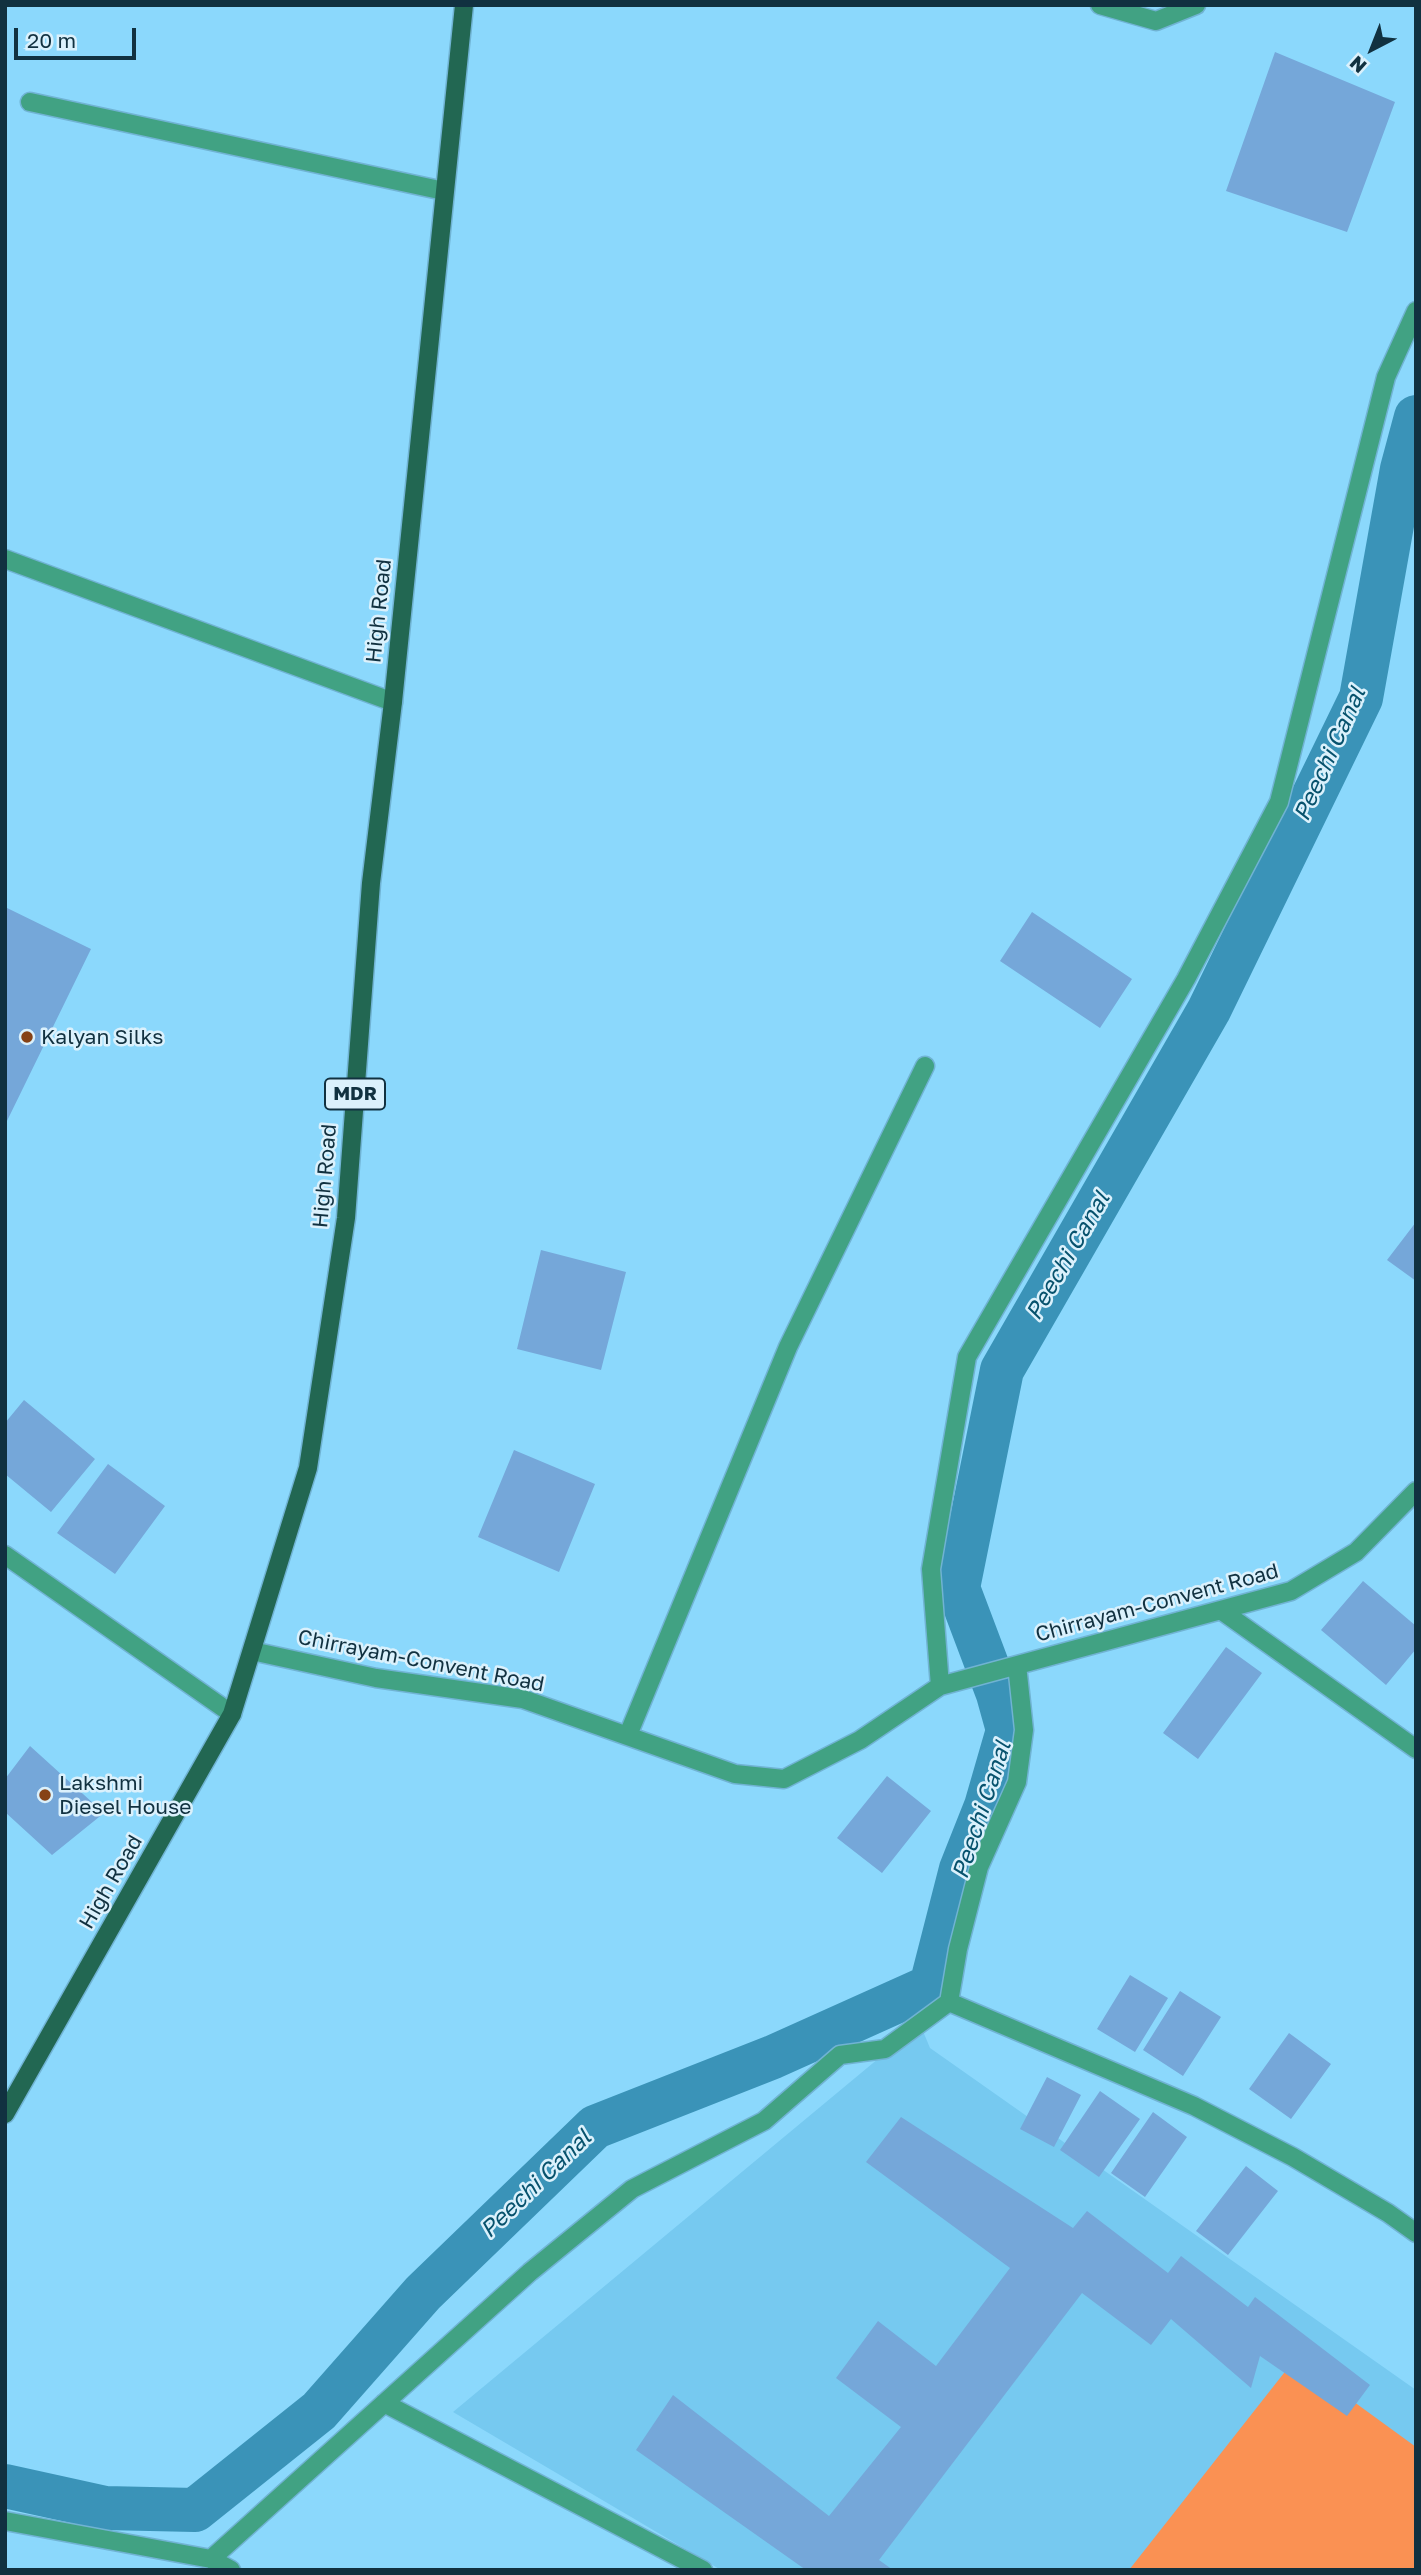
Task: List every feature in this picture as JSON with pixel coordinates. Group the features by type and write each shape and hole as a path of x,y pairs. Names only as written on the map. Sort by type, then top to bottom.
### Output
{"main road":[{"name":"High Road","path":"5,2114 232,1714 308,1468 346,1218 371,883 393,702 464,5"}],"street":[{"path":"1100,5 1156,21 1196,5"},
{"path":"30,102 444,191"},
{"path":"940,1686 931,1569 967,1357 1186,979 1279,802 1386,377 1416,311"},
{"path":"5,559 393,702"},
{"path":"628,1735 788,1347 925,1066"},
{"name":"Chirrayam-Convent Road","path":"251,1651 376,1678 523,1699 735,1774 784,1779 860,1740 940,1686 1291,1591 1356,1552 1416,1491"},
{"path":"5,1555 232,1714"},
{"path":"1222,1611 1416,1749"},
{"path":"211,2559 530,2272 632,2189 764,2121 840,2055 885,2049 949,2002 958,1949 979,1867 1017,1782 1024,1730 1009,1667"},
{"path":"949,2002 1194,2106 1293,2157 1388,2213 1416,2233"},
{"path":"384,2403 703,2570"},
{"path":"5,2521 211,2559 231,2570"}],"shaded area":[{"path":"920,2024 930,2048 1416,2390 1416,2570 721,2570 453,2412"},
{"path":"1295,2359 1416,2447 1416,2570 1129,2570"}],"building":[{"path":"1275,52 1395,102 1347,232 1226,191"},
{"name":"Kalyan Silks","path":"5,907 91,949 5,1125"},
{"path":"1032,912 1132,979 1100,1028 1000,961"},
{"path":"1416,1222 1416,1281 1387,1260"},
{"path":"541,1250 626,1272 601,1370 517,1349"},
{"path":"24,1400 95,1459 51,1512 5,1474 5,1423"},
{"path":"514,1450 595,1484 559,1572 478,1537"},
{"path":"108,1464 165,1506 115,1574 57,1533"},
{"path":"1363,1581 1416,1626 1416,1649 1386,1685 1321,1630"},
{"path":"1226,1647 1262,1673 1198,1759 1163,1733"},
{"name":"Lakshmi Diesel House","path":"30,1746 104,1813 52,1855 5,1812 5,1779"},
{"path":"887,1776 931,1811 882,1873 837,1838"},
{"path":"1130,1975 1168,1998 1135,2052 1097,2029"},
{"path":"1180,1991 1221,2017 1183,2076 1143,2050"},
{"path":"1289,2033 1331,2064 1291,2119 1249,2089"},
{"path":"1047,2077 1081,2095 1054,2147 1020,2129"},
{"path":"1100,2091 1140,2119 1099,2177 1060,2150"},
{"path":"1153,2112 1187,2137 1145,2197 1111,2173"},
{"path":"901,2117 1073,2228 1087,2211 1168,2273 1181,2256 1248,2307 1255,2297 1370,2385 1347,2416 1260,2356 1251,2388 1171,2319 1151,2345 1082,2293 879,2560 893,2570 806,2570 636,2450 673,2395 829,2516 901,2427 836,2378 878,2321 936,2366 1010,2268 866,2162"},
{"path":"1246,2166 1278,2191 1228,2255 1196,2231"}],"waterway":[{"name":"Peechi Canal","path":"5,2486 105,2508 195,2510 319,2411 423,2293 595,2127 773,2057 931,1986 961,1869 986,1806 1008,1730 998,1694 958,1588 1002,1370 1209,1010 1361,698 1402,469 1416,417"}],"place":[{"name":"Kalyan Silks","path":"27,1037"},
{"name":"Lakshmi Diesel House","path":"45,1795"}]}
